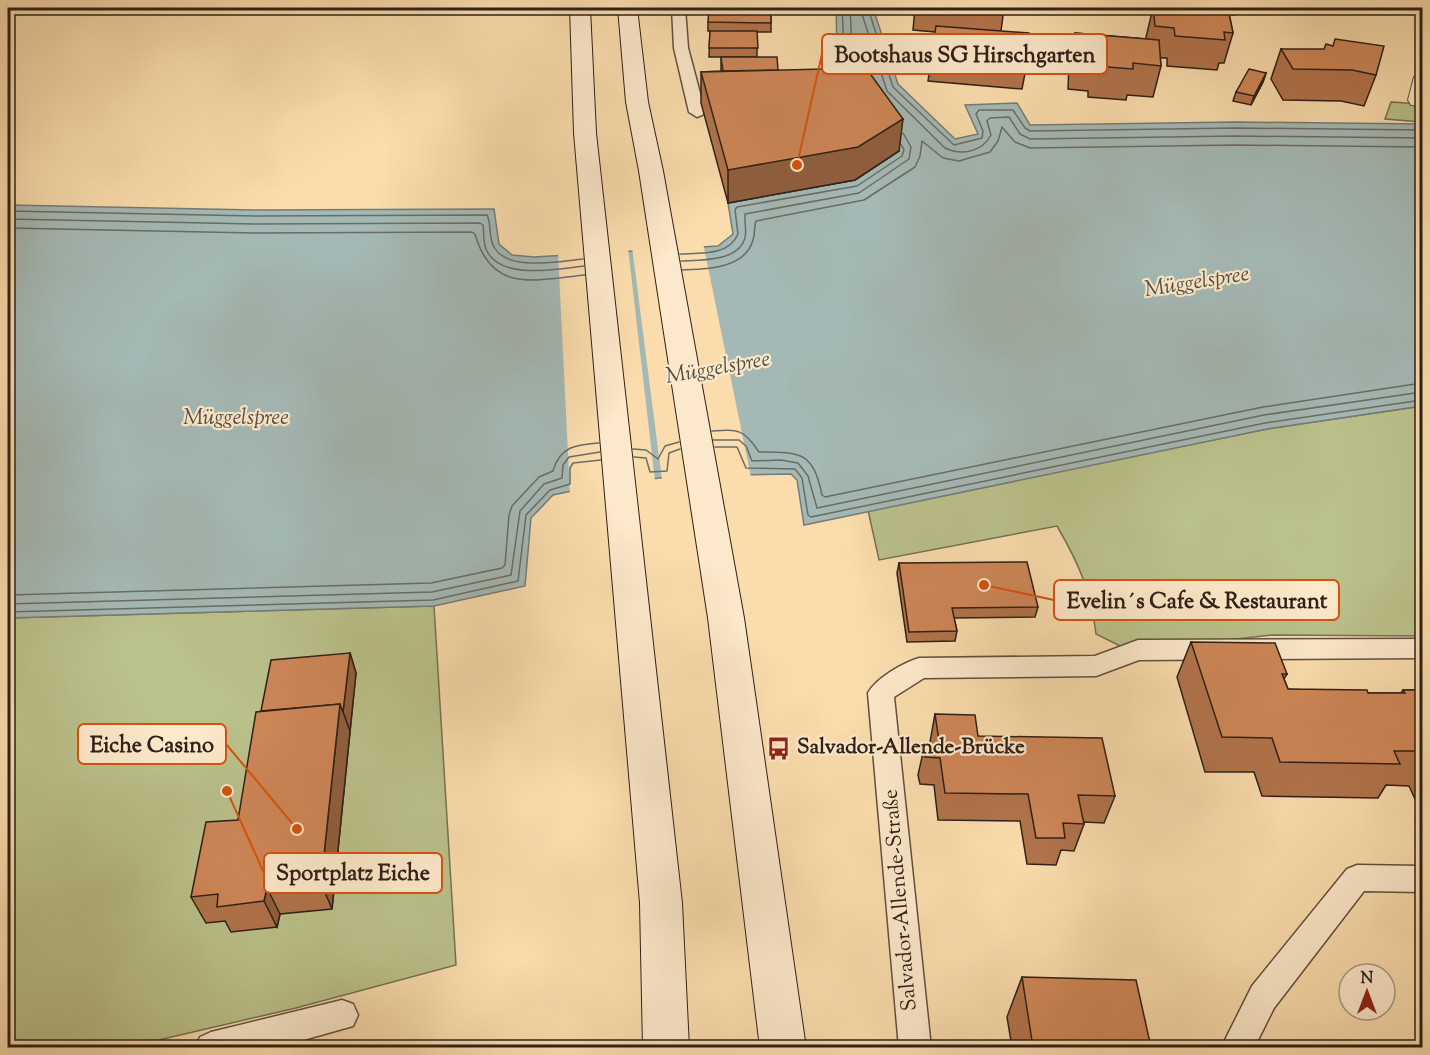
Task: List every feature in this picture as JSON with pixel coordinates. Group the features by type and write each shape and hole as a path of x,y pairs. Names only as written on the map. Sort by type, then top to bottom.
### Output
{"main road":[{"path":"580,8 579,53 588,173 660,903 666,1047"},
{"path":"627,8 637,102 651,171 726,618 783,1047"}],"lane":[{"path":"678,8 681,48 697,112"},
{"name":"Salvador-Allende-Straße","path":"915,1047 881,693 919,668 1096,666 1138,650 1422,649"},
{"path":"1237,1047 1263,997 1357,878 1422,879"},
{"path":"211,1047 342,1015"}],"green space":[{"path":"1391,102 1422,104 1422,122 1385,119"},
{"path":"1422,406 1422,636 1273,635 1130,651 1096,634 1091,604 1083,578 1057,526 879,560 868,510 1267,429"},
{"path":"434,606 456,965 296,1008 129,1047 8,1047 8,618"}],"water":[{"name":"Müggelspree","path":"836,8 873,8 898,84 955,139 978,134 965,105 1017,103 1030,125 1235,122 1422,124 1422,406 1267,429 804,525 797,480 791,474 740,475 733,452 674,456 677,476 643,480 642,463 576,468 577,490 553,495 531,518 525,586 434,606 8,618 8,205 255,210 494,209 499,244 512,255 534,257 718,246 733,234 728,203 855,180 899,151 844,70 837,46"}],"pier":[{"path":"703,243 751,477 738,477 731,455 677,459 679,477 662,480 632,247"},
{"path":"628,248 655,481 641,482 639,465 579,471 580,491 570,494 558,252"}],"building":[{"path":"709,8 771,8 771,23 708,22"},
{"path":"1153,8 1229,13 1233,33 1224,32 1225,40 1175,36 1174,28 1155,26"},
{"path":"936,26 1029,33 1028,58 932,50"},
{"path":"710,31 757,31 758,48 709,48"},
{"path":"1075,33 1159,40 1161,66 1133,63 1133,69 1095,66 1095,60 1074,58"},
{"path":"1335,39 1384,46 1376,75 1352,70 1293,69 1281,49 1324,49 1326,44 1333,46"},
{"path":"721,57 777,57 778,70 723,71"},
{"path":"866,68 903,119 858,147 728,170 701,72"},
{"path":"1249,69 1266,73 1254,96 1236,92"},
{"path":"1027,562 1038,607 952,608 957,631 909,632 899,563"},
{"path":"1191,642 1275,643 1287,674 1282,674 1288,689 1367,690 1368,693 1405,693 1403,690 1422,690 1422,751 1394,751 1400,764 1280,762 1272,738 1222,737"},
{"path":"350,653 343,712 340,704 261,711 271,660"},
{"path":"340,704 321,883 267,888 264,901 217,907 218,894 191,897 206,822 238,820 256,712"},
{"path":"935,714 975,715 978,736 1102,738 1115,796 1078,795 1084,824 1063,823 1065,838 1036,838 1028,794 945,793 940,758 925,757 924,748 940,748"},
{"path":"1022,977 1136,980 1151,1047 1033,1047"}],"place":[{"name":"Bootshaus SG Hirschgarten","path":"797,165"},
{"name":"Evelin´s Cafe & Restaurant","path":"984,585"},
{"name":"Salvador-Allende-Brücke","path":"779,748"},
{"name":"Sportplatz Eiche","path":"227,791"},
{"name":"Eiche Casino","path":"297,829"}]}
